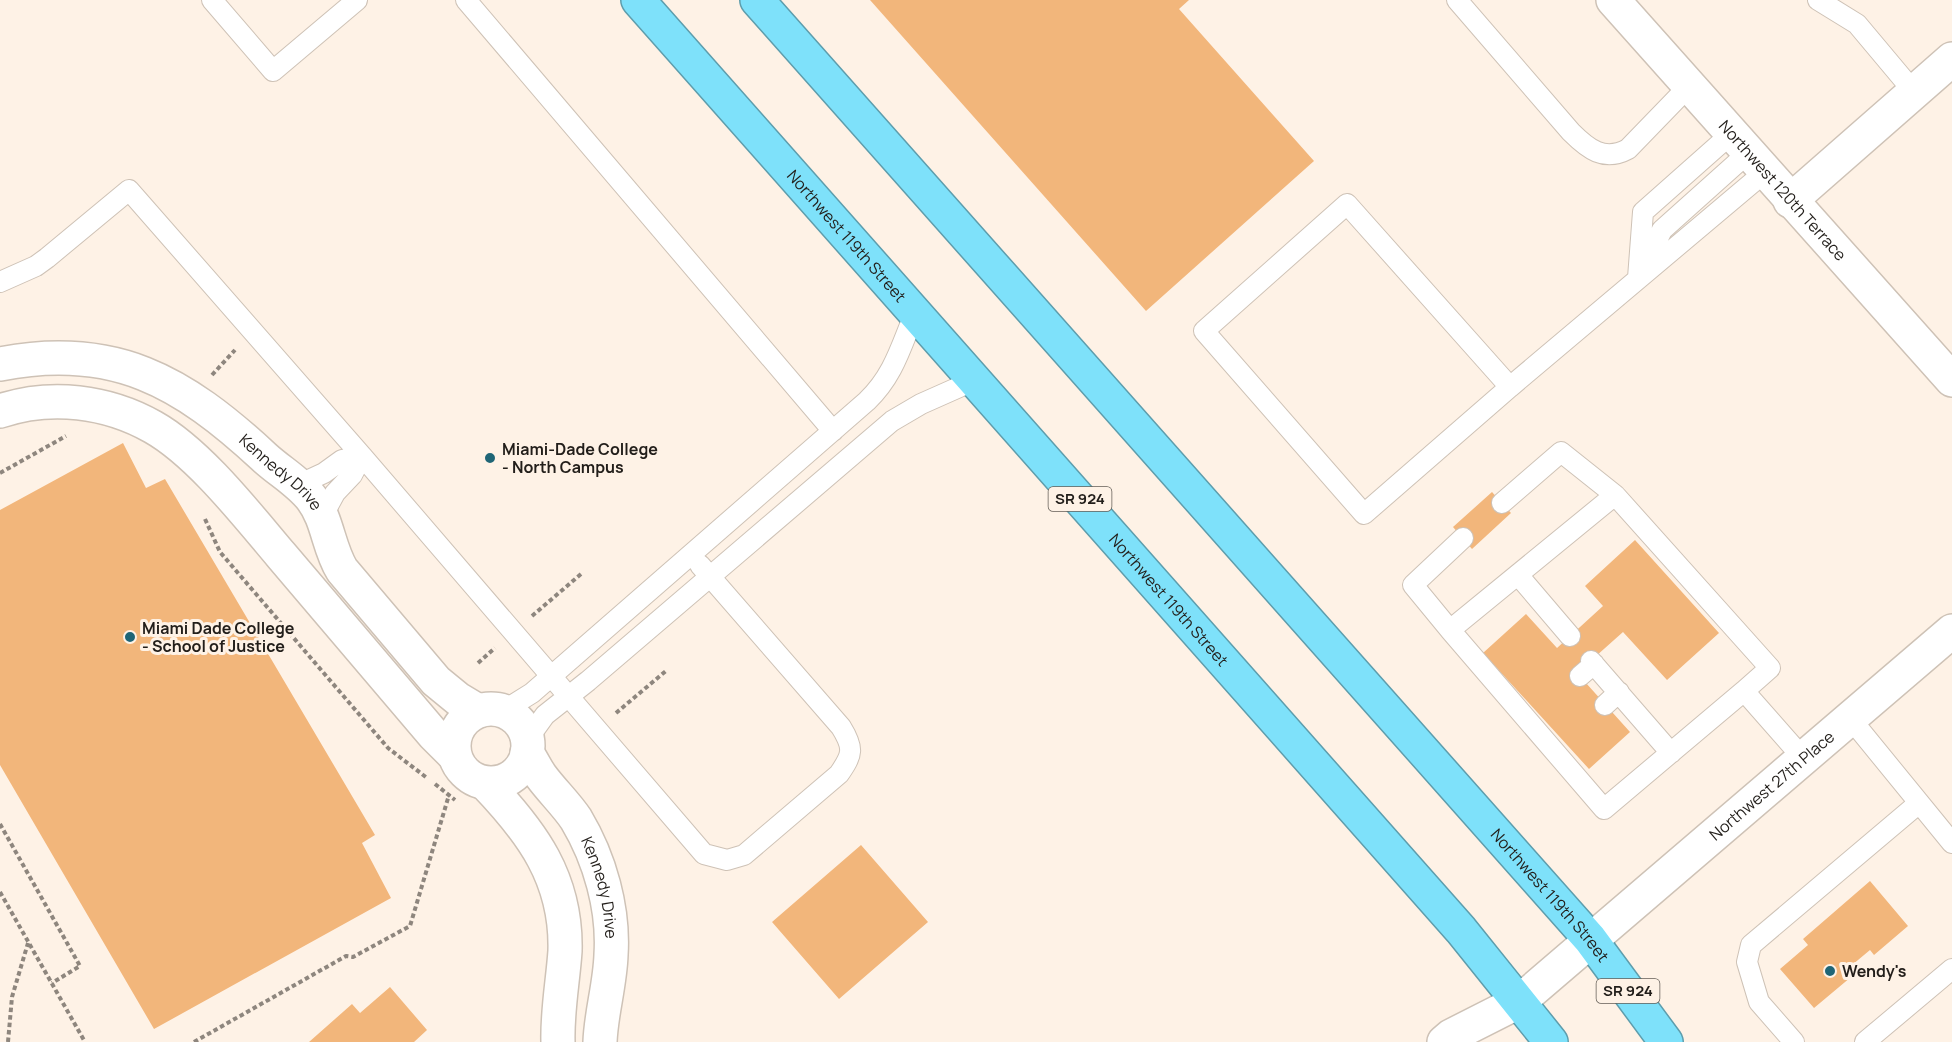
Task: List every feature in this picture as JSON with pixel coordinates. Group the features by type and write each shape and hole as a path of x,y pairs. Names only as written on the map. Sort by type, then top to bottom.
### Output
{"highway":[{"name":"Northwest 119th Street","path":"638,0 1461,930 1551,1042"},
{"name":"Northwest 119th Street","path":"757,0 1590,939 1666,1042"}],"street":[{"name":"Northwest 120th Terrace","path":"1613,0 1952,380"},
{"path":"1790,201 1952,59"},
{"name":"Kennedy Drive","path":"0,364 53,356 94,360 143,373 194,398 312,498 322,517 334,558 342,570 436,681 458,699 491,711 511,714 520,723 527,746 541,776 575,818 592,850 599,871 612,935 600,1042"},
{"path":"0,411 39,402 97,405 123,413 153,427 175,442 212,501 454,755"},
{"path":"212,501 237,463 259,452"},
{"name":"Northwest 27th Place","path":"1520,1001 1590,939 1950,635"},
{"path":"491,711 464,719 456,730 453,742 454,755 467,776 485,783 502,782 513,777 521,768 527,746"},
{"path":"485,783 514,814 535,842 556,888 565,928 558,1042"},
{"path":"1444,1042 1451,1036 1520,1001"},
{"path":"1496,1042 1520,1001"}],"lane":[{"path":"212,0 273,71 357,0"},
{"path":"466,0 833,431"},
{"path":"1457,0 1571,132 1584,145 1601,154 1616,155 1628,148 1689,86"},
{"path":"1818,0 1857,24 1914,92"},
{"path":"1638,278 1643,212 1748,153"},
{"path":"1510,387 1347,204 1204,331 1364,514 1638,278 1748,153"},
{"path":"0,282 42,262 129,190 362,456 704,854 727,860 744,855 784,822 839,774 848,762 852,751 849,739 841,727 705,571"},
{"path":"491,711 532,693 882,387 892,371 915,313"},
{"path":"527,746 545,715 705,571 892,421 921,404 975,380"},
{"path":"1463,538 1413,585 1450,630 1501,680 1559,747 1604,809 1770,668 1615,495 1561,452 1502,503"},
{"path":"298,485 324,473 342,460 362,456"},
{"path":"322,517 335,493 352,475 362,456"},
{"path":"1450,630 1615,495"},
{"path":"1518,575 1560,634"},
{"path":"1588,667 1612,698 1671,753"},
{"path":"1744,691 1803,758"},
{"path":"1850,718 1952,843"},
{"path":"1794,1042 1760,1002 1747,962 1751,945 1919,803"},
{"path":"1865,1042 1952,969"}],"path":[{"path":"0,473 68,435"},
{"path":"212,501 219,552 388,748 457,801"},
{"path":"526,621 581,574"},
{"path":"478,663 499,645"},
{"path":"609,720 667,670"},
{"path":"194,1042 346,956 353,957 410,926 449,795"},
{"path":"0,824 2,832 80,966 52,983"},
{"path":"0,892 85,1042"},
{"path":"8,1042 12,997 28,942"}],"building":[{"path":"870,0 1189,0 1179,9 1314,161 1146,311"},
{"name":"Miami Dade College - School of Justice","path":"123,443 146,488 165,479 375,835 362,843 391,898 154,1029 0,765 0,510"},
{"path":"1492,492 1511,513 1472,549 1453,527"},
{"path":"1635,540 1719,633 1667,680 1623,632 1577,673 1630,732 1589,769 1483,653 1526,614 1557,648 1603,606 1585,586"},
{"path":"861,845 928,922 839,999 772,922"},
{"path":"1870,881 1908,926 1874,955 1870,950 1852,965 1857,972 1814,1008 1780,969 1808,945 1803,939"},
{"path":"390,987 427,1030 414,1042 309,1042 352,1004 360,1013"}],"place":[{"name":"Miami-Dade College - North Campus","path":"490,458"},
{"name":"Miami Dade College - School of Justice","path":"130,637"},
{"name":"Wendy's","path":"1830,971"}]}
